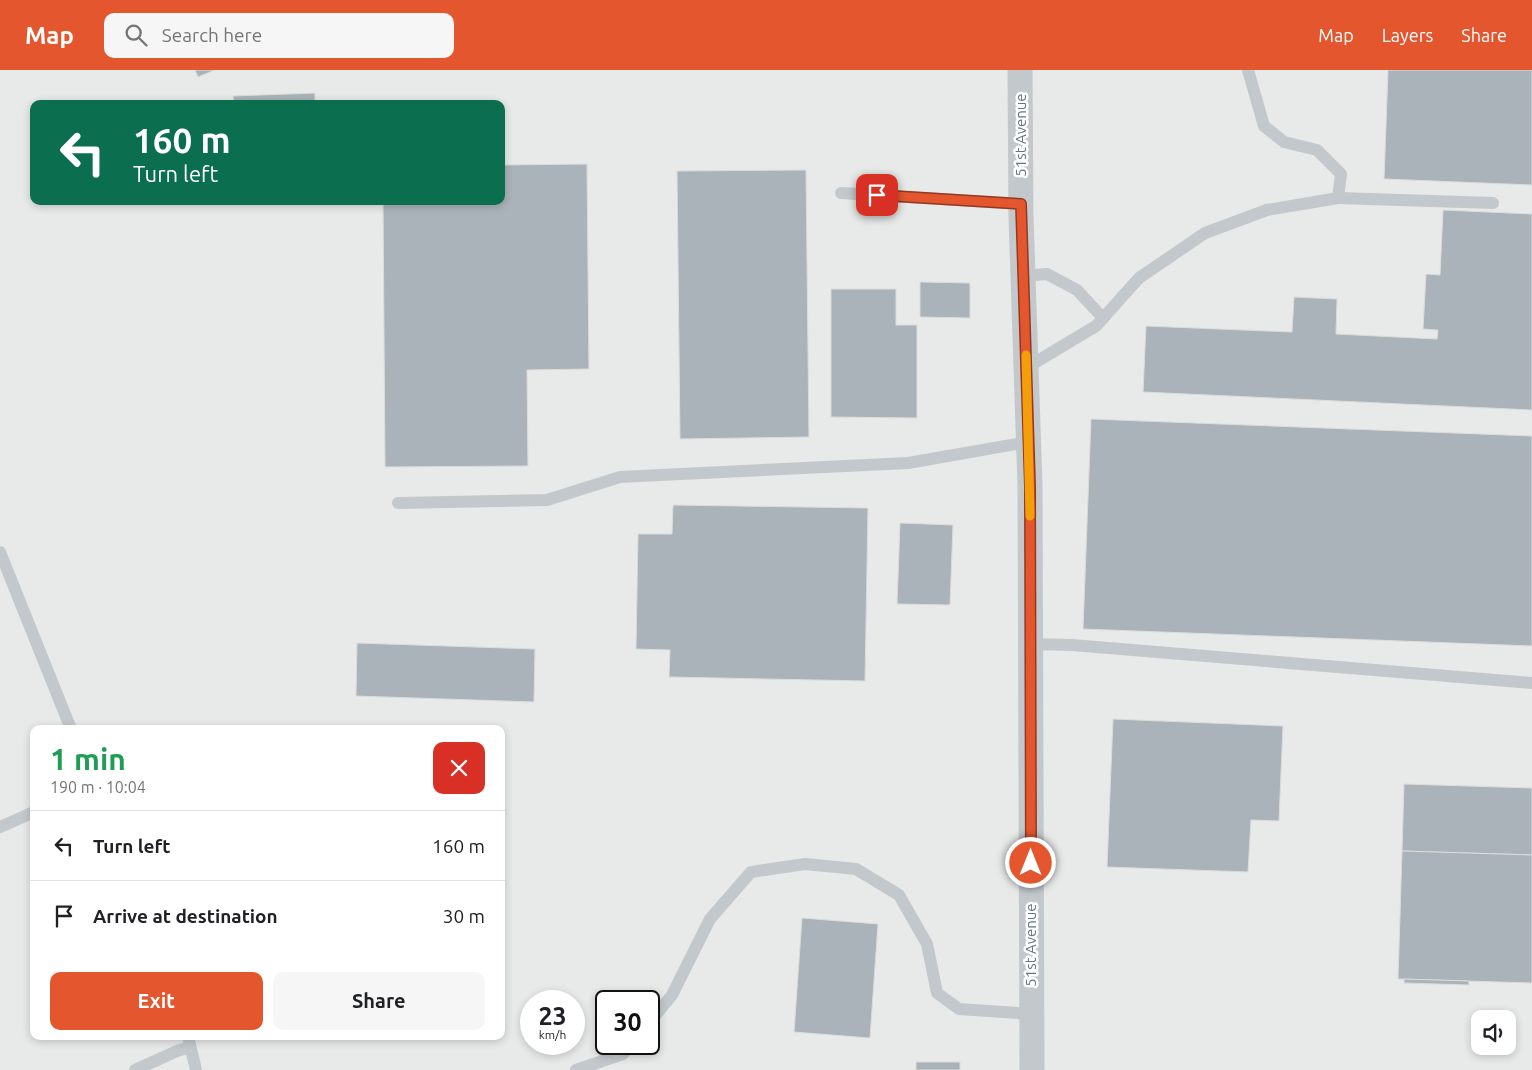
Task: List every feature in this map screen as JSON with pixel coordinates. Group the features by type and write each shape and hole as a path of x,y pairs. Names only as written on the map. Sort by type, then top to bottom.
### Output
{"street":[{"name":"51st Avenue","path":"1020,70 1021,204 1030,486 1032,1070"}],"lane":[{"path":"1248,70 1264,126 1284,142 1317,150 1341,174 1338,198"},
{"path":"841,193 1021,204"},
{"path":"1026,368 1096,326 1139,278 1205,233 1267,210 1338,198 1493,203"},
{"path":"1023,276 1047,274 1077,290 1103,318"},
{"path":"398,504 547,500 620,477 908,463 1028,442"},
{"path":"0,552 69,725"},
{"path":"1030,644 1072,645 1532,683"},
{"path":"0,827 30,814"},
{"path":"660,1010 672,995 710,919 751,872 805,864 856,869 899,895 927,944 937,993 958,1009 1031,1014"},
{"path":"135,1070 156,1066 189,1042 196,1070"},
{"path":"576,1070 621,1055"}],"shaded area":[{"path":"0,70 1532,70 1532,1070 0,1070"}],"building":[{"path":"195,70 215,70 198,77"},
{"path":"1388,70 1532,70 1532,185 1384,179"},
{"path":"315,93 315,100 234,100 233,96"},
{"path":"587,164 589,369 527,370 528,466 385,467 383,205 505,205 505,165"},
{"path":"806,170 809,437 680,439 677,171"},
{"path":"1443,210 1532,214 1532,410 1143,392 1146,326 1292,332 1294,297 1337,299 1336,334 1437,339 1438,330 1423,329 1426,274 1440,275"},
{"path":"920,282 970,283 970,318 920,317"},
{"path":"831,289 896,289 896,325 917,325 917,418 831,417"},
{"path":"1091,419 1532,436 1532,646 1083,629"},
{"path":"673,505 868,508 865,681 669,677 670,650 636,649 638,534 672,534"},
{"path":"900,523 953,525 950,605 897,604"},
{"path":"357,643 535,649 534,702 356,696"},
{"path":"1113,719 1283,726 1279,821 1251,820 1248,872 1107,867"},
{"path":"1404,784 1532,788 1532,855 1402,851"},
{"path":"1402,851 1532,855 1532,983 1398,979"},
{"path":"802,918 878,924 870,1038 794,1032"},
{"path":"1404,979 1469,981 1469,985 1404,983"},
{"path":"916,1062 960,1062 960,1070 916,1070"}],"slow traffic":[{"path":"1026,355 1030,516"}],"route":[{"path":"877,195 1021,204 1030,486 1031,863"}]}
